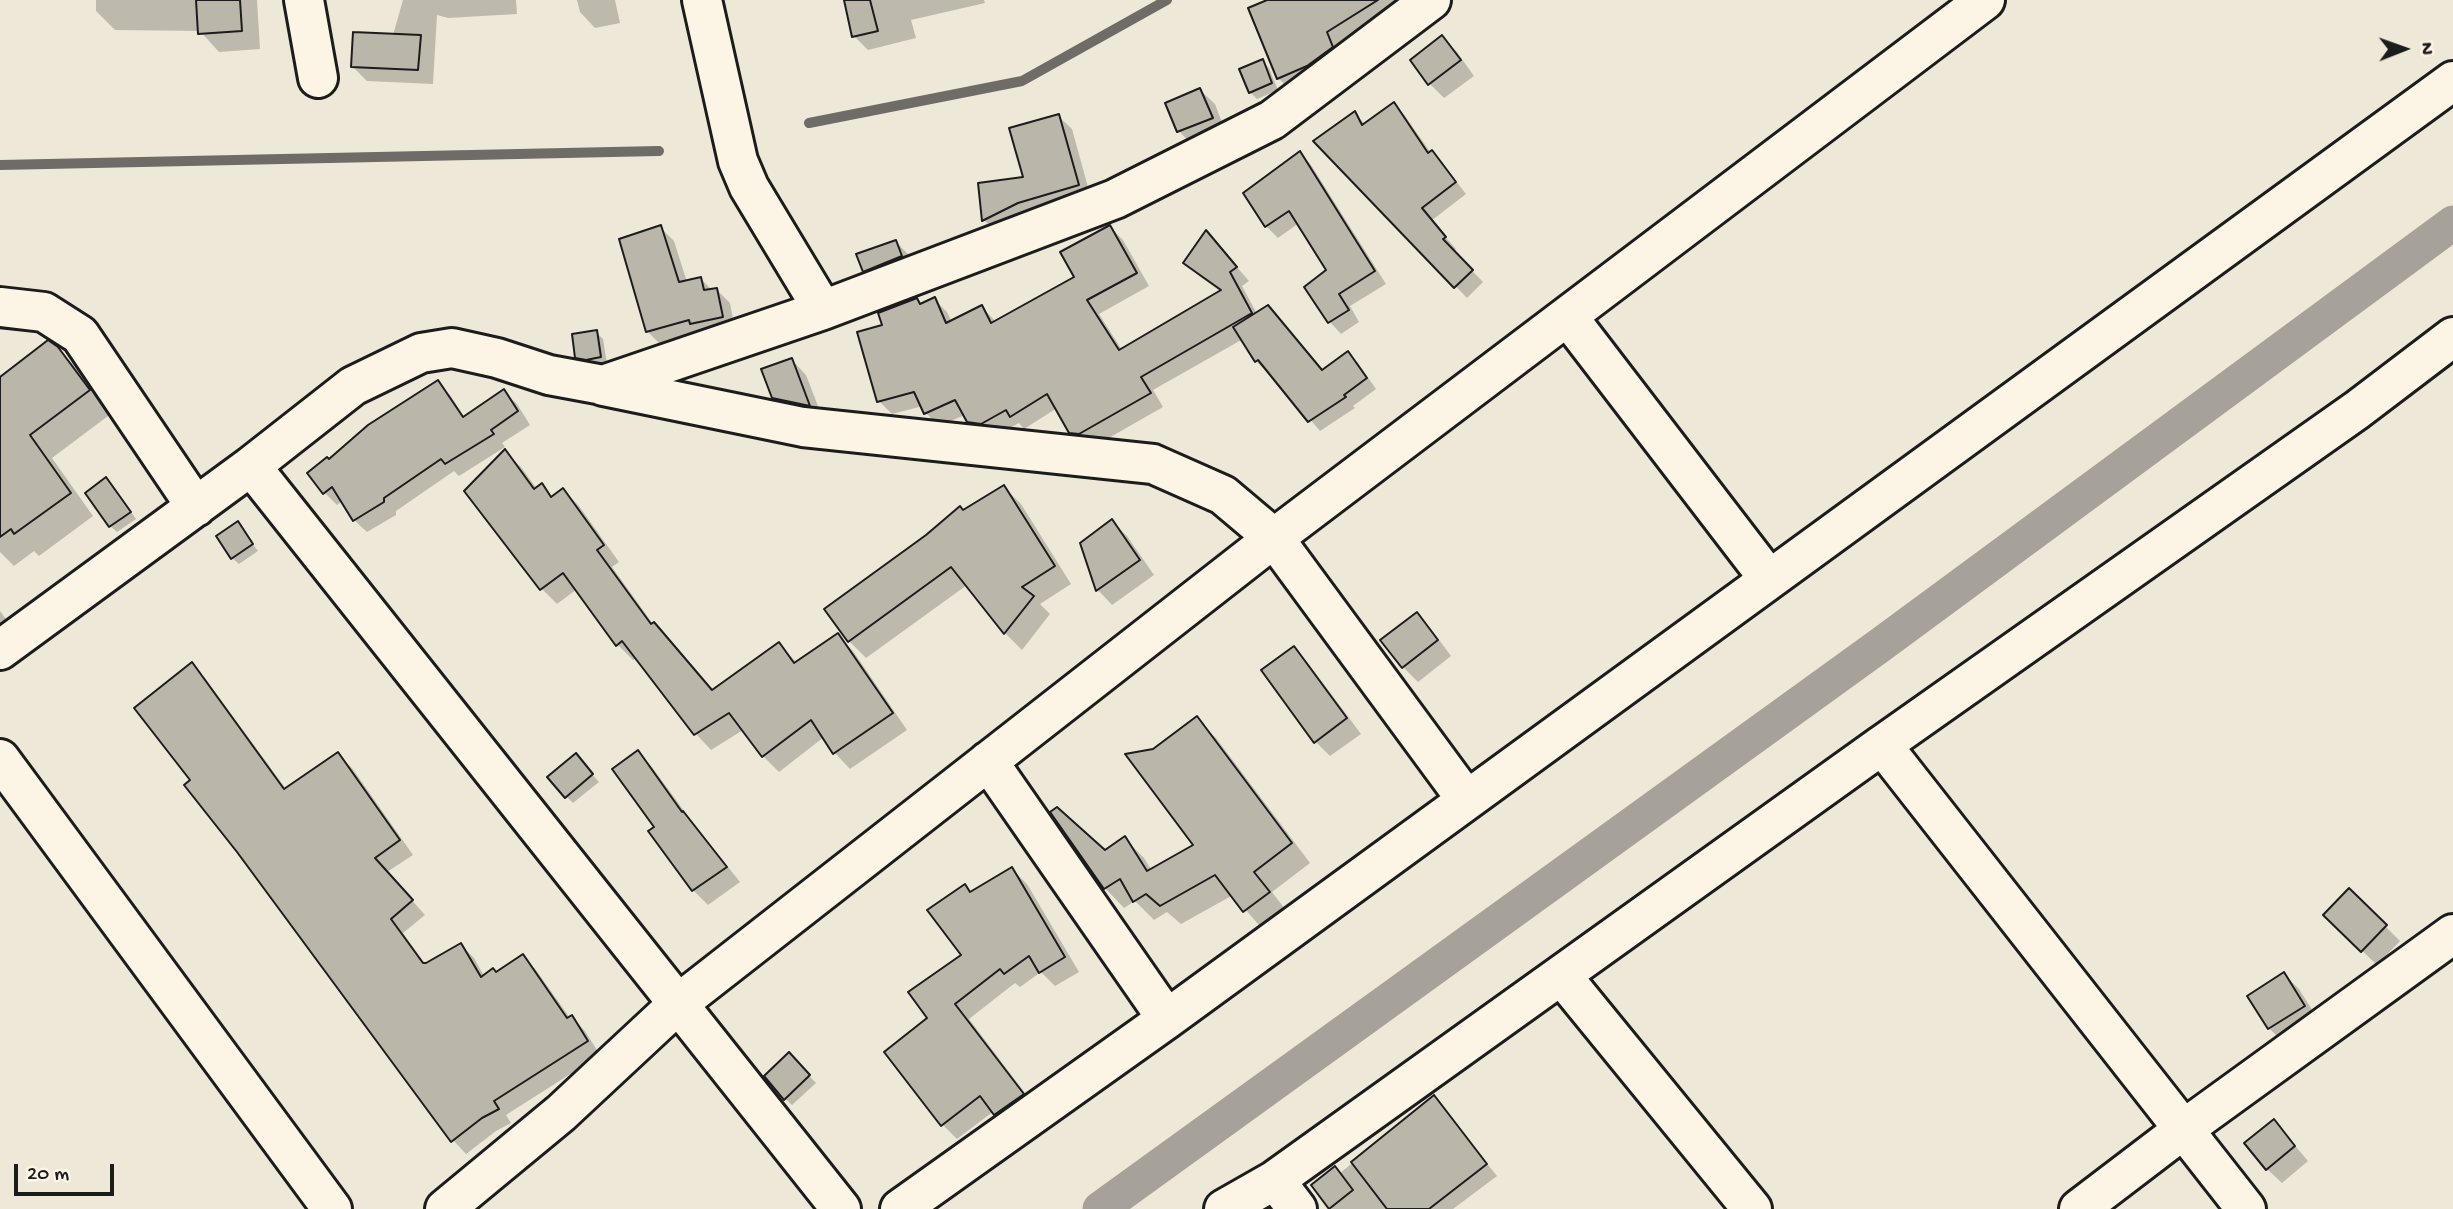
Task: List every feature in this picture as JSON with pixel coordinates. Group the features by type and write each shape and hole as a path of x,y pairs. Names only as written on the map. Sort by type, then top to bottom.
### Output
{"street":[{"path":"304,0 318,78"},
{"path":"702,0 738,161 749,187 823,310"},
{"path":"603,386 823,310 1115,199 1272,120 1431,0"},
{"path":"445,1209 561,1113 680,1003 1274,538 1568,317 1972,4"},
{"path":"900,1209 1167,1019 2453,80"},
{"path":"0,307 44,312 80,335 196,507"},
{"path":"1568,317 1769,579"},
{"path":"1224,1209 1286,1194 1562,975 1882,745 2357,410 2453,338"},
{"path":"0,650 251,466 354,386 421,353 452,348 549,374 803,427 1153,464 1223,495 1274,538 1466,799"},
{"path":"251,466 841,1209"},
{"path":"1882,745 2246,1209"},
{"path":"0,759 332,1209"},
{"path":"988,761 1167,1019"},
{"path":"2079,1209 2184,1129 2453,934"},
{"path":"1562,975 1752,1209"}],"building":[{"path":"196,0 240,0 242,31 198,34"},
{"path":"844,0 870,0 878,31 852,37"},
{"path":"1267,0 1378,0 1327,32 1333,47 1307,66 1277,79 1248,8"},
{"path":"353,32 421,35 418,70 351,67"},
{"path":"1442,35 1461,60 1428,85 1410,60"},
{"path":"1263,59 1272,83 1249,93 1239,69"},
{"path":"1200,88 1213,118 1177,132 1165,103"},
{"path":"1394,102 1428,153 1432,150 1456,182 1422,208 1446,237 1443,239 1473,270 1454,288 1313,141 1355,111 1362,125"},
{"path":"1059,114 1079,185 1018,203 982,221 978,183 1023,177 1009,128"},
{"path":"1300,151 1375,271 1339,294 1349,310 1328,323 1304,287 1326,270 1289,211 1265,227 1243,193"},
{"path":"661,225 679,282 701,277 704,290 717,288 723,317 690,324 689,320 646,332 619,239"},
{"path":"1110,225 1137,273 1087,300 1119,350 1221,290 1183,263 1206,230 1237,267 1230,272 1252,313 1141,377 1151,393 1079,434 1069,433 1047,394 1010,417 1006,410 981,424 967,422 955,400 924,414 914,392 877,402 857,332 882,325 878,313 917,298 920,304 935,297 946,323 982,305 991,323 1074,277 1060,252"},
{"path":"896,240 902,256 863,272 856,254"},
{"path":"1268,305 1322,370 1348,351 1367,378 1344,395 1346,397 1308,422 1258,360 1255,362 1233,327"},
{"path":"597,330 601,357 586,360 575,358 572,334"},
{"path":"48,340 58,347 90,390 30,435 71,493 14,534 11,529 0,537 0,377"},
{"path":"792,358 810,406 772,398 761,369"},
{"path":"438,380 463,417 504,389 518,411 491,430 494,434 445,464 441,459 384,498 384,502 353,521 332,487 323,494 307,473 327,457 329,459 368,425"},
{"path":"505,449 534,489 542,483 551,497 563,488 604,545 597,550 651,624 654,622 712,690 779,642 794,663 838,633 893,713 833,754 811,720 762,757 729,713 694,735 622,641 616,646 563,573 540,590 464,491"},
{"path":"106,477 131,512 109,527 85,493"},
{"path":"1004,485 1055,566 1022,587 1034,596 1004,634 951,567 848,642 824,609 926,535 960,506 963,510"},
{"path":"1112,519 1140,560 1096,591 1080,543"},
{"path":"238,521 253,544 231,559 216,536"},
{"path":"1417,612 1438,640 1402,668 1380,640"},
{"path":"1294,646 1347,718 1314,743 1261,670"},
{"path":"192,662 284,789 338,752 400,840 375,858 413,900 391,919 423,963 461,943 481,977 493,968 496,972 523,954 567,1018 572,1015 588,1041 494,1101 499,1109 482,1118 451,1142 237,852 184,785 190,780 134,708"},
{"path":"1197,716 1292,843 1254,872 1270,892 1243,912 1215,875 1160,906 1146,894 1133,902 1120,879 1104,889 1050,812 1057,807 1105,850 1125,836 1147,871 1193,845 1125,754 1153,749"},
{"path":"638,750 682,812 727,867 692,891 648,831 654,827 612,769"},
{"path":"576,753 593,774 565,798 547,777"},
{"path":"1012,867 1065,957 1039,973 1029,956 1004,974 1000,969 955,1004 1024,1094 994,1115 980,1096 941,1126 884,1052 927,1018 908,992 961,955 927,910 965,884 970,892"},
{"path":"2349,888 2387,925 2361,952 2323,915"},
{"path":"2284,972 2305,1006 2268,1029 2247,996"},
{"path":"789,1052 810,1075 784,1100 764,1076"},
{"path":"1434,1095 1487,1164 1429,1209 1387,1209 1351,1162"},
{"path":"2274,1119 2295,1146 2266,1170 2244,1143"},
{"path":"1335,1166 1353,1190 1329,1209 1311,1185"}],"waterway":[{"path":"809,123 1022,81 1167,0"},
{"path":"0,165 659,151"},
{"path":"1100,1209 1879,646 2453,223"}]}
